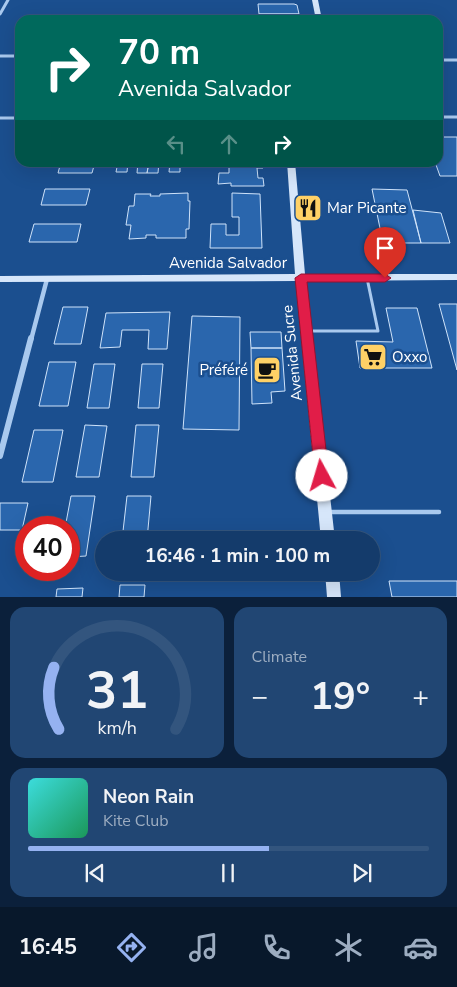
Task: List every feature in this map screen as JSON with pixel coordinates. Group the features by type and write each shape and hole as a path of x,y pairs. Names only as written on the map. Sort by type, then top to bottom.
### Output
{"street":[{"path":"0,14 8,0"},
{"path":"315,0 318,15"},
{"path":"0,56 15,56"},
{"path":"443,60 457,60"},
{"path":"443,117 457,117"},
{"path":"0,118 15,118"},
{"name":"Avenida Sucre","path":"291,167 306,331 327,531"},
{"name":"Avenida Salvador","path":"0,279 457,277"},
{"path":"0,456 47,279"},
{"path":"333,581 334,597"}],"lane":[{"path":"306,331 378,331 368,278"},
{"path":"326,512 439,512"}],"building":[{"path":"258,4 294,4 297,5 299,14 259,14"},
{"path":"299,14 299,15 259,15"},
{"path":"443,137 457,137 457,176 440,176 437,167 443,167"},
{"path":"60,167 94,167 92,173 58,173"},
{"path":"117,167 128,167 127,172 116,172"},
{"path":"138,167 148,167 147,173 137,173"},
{"path":"148,167 159,167 158,173 147,173"},
{"path":"170,167 180,167 180,172 169,172"},
{"path":"229,167 263,167 257,168 258,178 263,178 264,186 231,186 231,183 218,184 219,173 229,173"},
{"path":"45,189 90,189 86,205 41,205"},
{"path":"372,189 407,190 421,243 383,243"},
{"path":"188,193 188,201 190,201 189,229 186,229 186,238 156,238 156,235 146,235 146,238 129,239 131,225 126,225 129,206 134,206 135,194 160,196 160,194"},
{"path":"232,193 260,194 262,248 210,248 211,224 226,224 226,235 239,235 239,217 232,217"},
{"path":"413,210 441,213 450,243 421,243"},
{"path":"34,224 81,224 77,242 29,242"},
{"path":"439,304 457,304 457,370"},
{"path":"63,307 88,307 81,344 54,344"},
{"path":"386,308 417,308 432,368 360,368 356,341 393,342"},
{"path":"170,312 167,349 148,349 149,330 122,330 120,347 100,348 106,313"},
{"path":"192,316 240,317 239,430 183,429"},
{"path":"250,332 281,332 282,348 251,348"},
{"name":"Préféré","path":"251,348 282,348 285,391 271,392 272,403 252,404"},
{"path":"49,362 76,362 68,406 39,406"},
{"path":"94,364 115,364 109,408 87,408"},
{"path":"142,364 163,364 159,408 138,408"},
{"path":"85,425 107,426 99,477 76,477"},
{"path":"136,425 159,425 154,477 131,477"},
{"path":"34,430 63,430 53,482 22,482"},
{"path":"71,496 95,496 86,556 80,556 80,516 67,516"},
{"path":"127,496 151,496 148,531 123,531"},
{"path":"0,503 28,503 25,516 15,516 15,530 0,530"},
{"path":"389,581 457,581 457,597 392,597"},
{"path":"120,585 145,585 144,597 119,597"},
{"path":"83,588 82,597 56,597 57,589"}],"place":[{"name":"Mar Picante","path":"308,208"},
{"name":"Oxxo","path":"373,357"},
{"name":"Préféré","path":"267,370"}],"route":[{"path":"322,476 301,278 385,278"}]}
